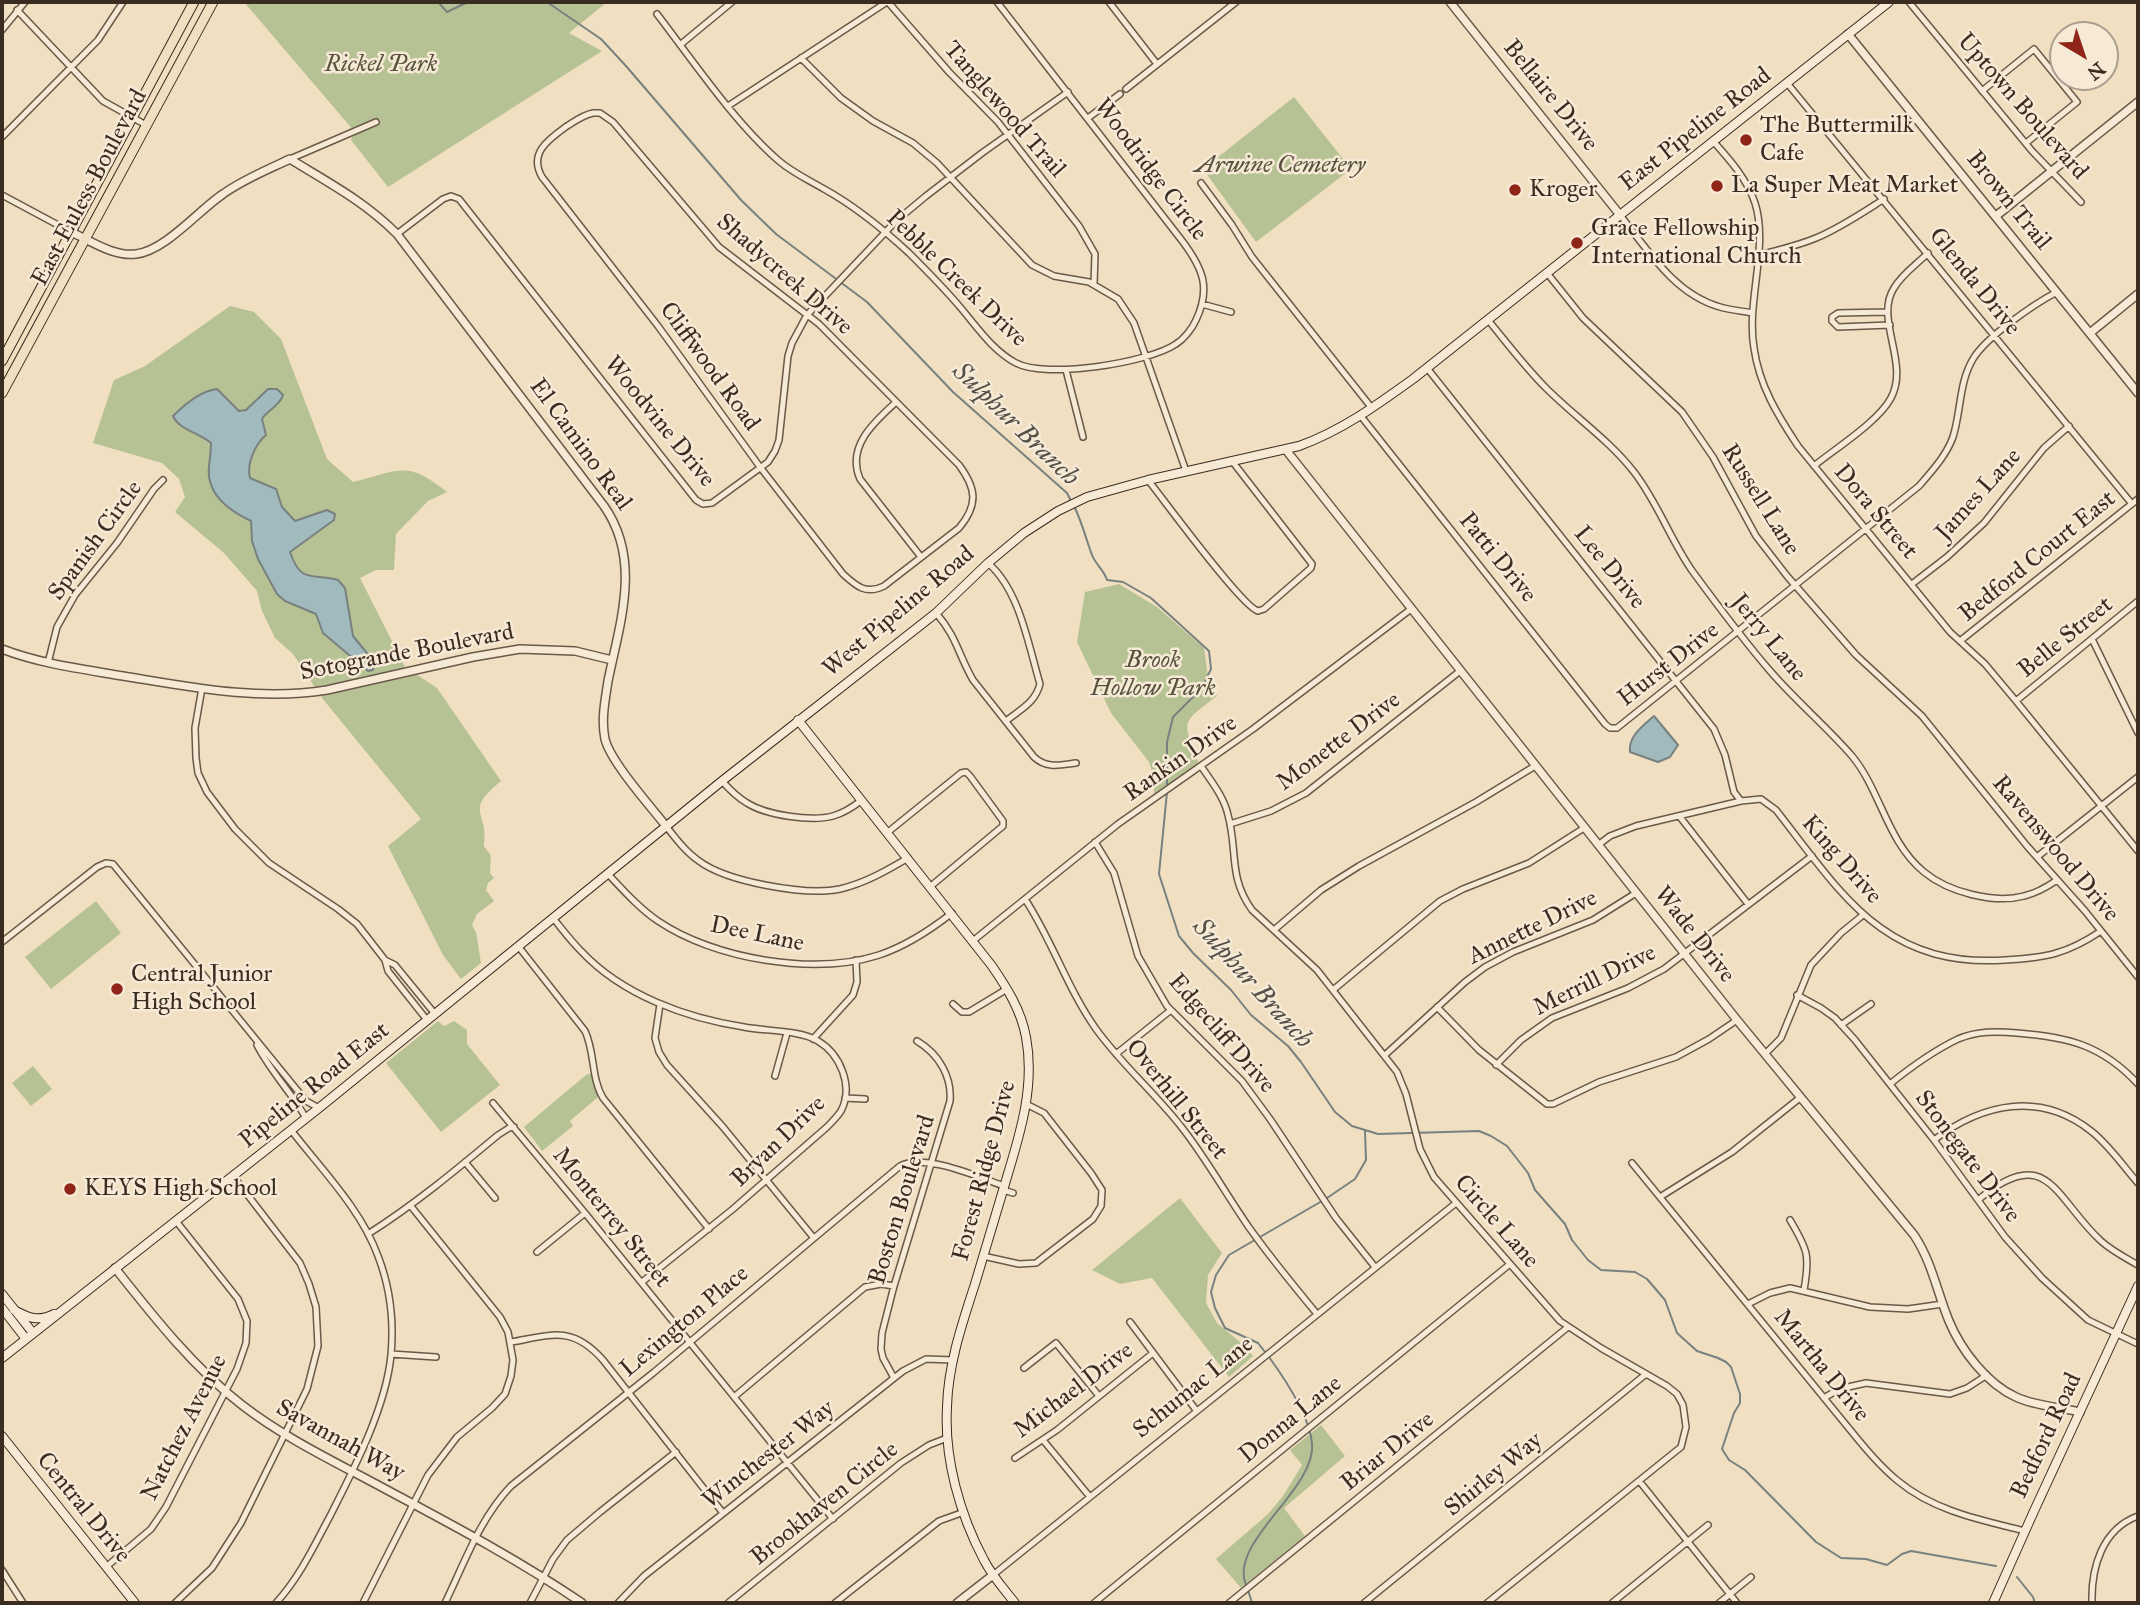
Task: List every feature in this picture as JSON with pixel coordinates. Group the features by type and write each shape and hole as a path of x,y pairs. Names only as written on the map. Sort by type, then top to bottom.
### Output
{"main road":[{"name":"East Euless Boulevard","path":"2,361 194,2"},
{"name":"East Euless Boulevard","path":"2,393 6,377 85,239 213,2"},
{"name":"East Pipeline Road","path":"1360,415 1427,368 1889,2"},
{"name":"West Pipeline Road","path":"519,946 722,781 936,613 1024,533 1058,511 1087,497 1148,480 1286,450 1317,440 1360,415"},
{"name":"Forest Ridge Drive","path":"799,720 974,940 1007,989 1026,1036 1030,1069 1026,1104 953,1360 947,1405 947,1438 954,1481 964,1512 993,1575 1015,1603"},
{"name":"Pipeline Road East","path":"2,1358 519,946"},
{"name":"Bedford Road","path":"1993,1603 2138,1286"},
{"path":"2,1294 29,1336"},
{"path":"2,1308 29,1336"},
{"path":"14,1310 31,1319 37,1319 62,1310"},
{"name":"Central Drive","path":"2,1436 135,1603"}],"street":[{"path":"2,30 25,2"},
{"path":"2,137 98,40 123,2"},
{"path":"680,45 732,2"},
{"path":"729,106 888,2"},
{"name":"Tanglewood Trail","path":"888,2 1008,135 1090,242 1095,254 1094,284"},
{"name":"Woodridge Circle","path":"998,2 1193,256 1203,276 1202,304"},
{"path":"1109,2 1157,64"},
{"path":"1126,89 1236,2"},
{"name":"Bellaire Drive","path":"1450,2 1620,215"},
{"name":"Uptown Boulevard","path":"1909,2 2026,143 2081,202"},
{"path":"17,10 103,101 146,125"},
{"name":"Pebble Creek Drive","path":"657,15 752,135 781,163 849,204 885,232 940,284 1002,354 1032,369 1066,370 1146,356"},
{"name":"Brown Trail","path":"1848,34 2138,393"},
{"path":"1982,91 2034,49 2043,59 2077,102 2026,143"},
{"path":"801,58 841,98 873,121 922,149 1032,265 1054,276 1094,284 1118,299 1130,316 1146,356 1186,471"},
{"name":"Glenda Drive","path":"1787,83 2132,504"},
{"name":"Woodvine Drive","path":"397,234 443,199 451,196 459,199 696,500 706,504 717,501 772,457 779,440 788,356 807,315 885,232 951,177 1068,92"},
{"path":"1088,118 1120,94"},
{"path":"1996,216 2138,102"},
{"name":"Shadycreek Drive","path":"538,160 539,151 545,143 577,119 593,113 608,117 719,247 819,324 959,465 969,479 973,492 973,500 965,520 921,557"},
{"path":"2,195 85,239 123,254 147,252 160,246 223,193 247,179 376,122"},
{"name":"Dora Street","path":"1713,141 1737,170 1751,194 1759,222 1752,313 1753,347 1766,391 1793,438 1960,641 1985,664 2017,701 2138,851"},
{"name":"El Camino Real","path":"290,159 368,207 397,234 616,524 623,542 626,564 620,627 603,708 606,744 666,827"},
{"name":"Cliffwood Road","path":"538,160 542,177 658,326 760,467 843,574 855,586 871,590 884,586 921,557"},
{"path":"1201,183 1252,257 1371,407"},
{"path":"1757,256 1824,235 1884,199"},
{"path":"1620,215 1665,272 1684,289 1720,307 1752,313"},
{"path":"1814,466 1878,415 1891,398 1897,380 1888,312 1892,290 1928,253"},
{"name":"Russell Lane","path":"1547,273 1583,318 1682,412 1713,457 1756,536 1856,655 1922,716 1946,744"},
{"name":"Hurst Drive","path":"1605,724 1617,729 1919,486 1939,463 1952,439 1967,371 1974,357 1996,335 2043,299 2057,292"},
{"path":"2090,333 2138,294"},
{"path":"1146,356 1180,342 1195,323 1202,304 1231,312"},
{"path":"1888,312 1838,313 1832,317 1832,321 1838,327 1890,325"},
{"name":"Jerry Lane","path":"1488,320 1545,387 1601,437 1634,473 1693,571 1771,672 1857,763 1898,842 1925,873 1958,891 2005,898 2027,895 2057,880"},
{"name":"Lee Drive","path":"1427,368 1677,681 1720,739 1732,786 1741,801"},
{"path":"1066,370 1083,437"},
{"path":"895,403 873,423 861,440 856,463 857,472 921,557"},
{"name":"Patti Drive","path":"1360,415 1605,724"},
{"name":"James Lane","path":"1912,584 1977,530 2045,448 2069,426"},
{"name":"Wade Drive","path":"1286,450 1636,894 1914,1235 1930,1263 1958,1340 1987,1376 2015,1397 2080,1412"},
{"path":"1148,480 1228,582 1250,608 1258,611 1264,609 1302,576 1312,564 1232,461"},
{"name":"Spanish Circle","path":"48,663 57,627 75,595 163,480"},
{"name":"Bedford Court East","path":"1960,641 2138,499"},
{"path":"988,563 996,570 1013,596 1040,684 1038,694 1033,700 1006,721"},
{"name":"Belle Street","path":"2017,701 2138,601"},
{"name":"Rankin Drive","path":"974,940 1095,842 1411,609"},
{"path":"936,613 956,640 973,680 1040,762 1054,766 1076,763"},
{"path":"2092,639 2138,733"},
{"name":"Sotogrande Boulevard","path":"2,649 48,663 202,688 288,695 327,690 520,649 575,651 612,660"},
{"name":"Monette Drive","path":"1230,824 1271,811 1306,793 1460,671"},
{"path":"202,688 195,729 196,758 198,773 206,790 252,848 269,863 357,924 385,960 388,971 427,1020"},
{"name":"Ravenswood Drive","path":"1946,744 2138,977"},
{"name":"Circle Lane","path":"1201,766 1225,806 1230,824 1235,874 1242,894 1252,910 1307,959 1385,1055 1402,1082 1418,1142 1434,1177 1545,1305 1568,1327 1677,1394 1683,1405 1686,1427 1681,1447 1487,1603"},
{"path":"1274,930 1321,890 1535,766"},
{"path":"888,832 961,773 966,772 970,776 1003,821 1003,826 931,886"},
{"path":"2037,857 2138,777"},
{"path":"722,781 748,804 783,815 815,818 834,816 849,810 862,800"},
{"name":"King Drive","path":"1598,845 1622,830 1758,799 1766,801 1776,810 1863,915 1882,931 1930,953 1979,961 2030,959 2056,954 2101,931"},
{"path":"1680,817 1748,904"},
{"path":"666,827 687,851 707,866 725,874 783,888 819,891 844,888 869,880 908,858"},
{"path":"1333,990 1440,901 1529,863 1584,828"},
{"name":"Edgecliff Drive","path":"1095,842 1114,873 1138,956 1161,996 1171,1010 1242,1081 1324,1200 1375,1268"},
{"name":"Merrill Drive","path":"1496,1065 1521,1040 1552,1018 1628,988 1664,969 1812,856"},
{"path":"2,942 97,867 106,863 113,864 306,1101 319,1108"},
{"name":"Dee Lane","path":"608,874 655,919 727,951 786,963 808,964 877,956 903,946 952,914"},
{"name":"Annette Drive","path":"1385,1055 1465,982 1492,963 1593,920 1636,894"},
{"name":"Overhill Street","path":"1025,899 1038,919 1070,987 1096,1028 1185,1132 1258,1239 1317,1314"},
{"path":"1765,1054 1781,1038 1797,995 1820,952 1863,915"},
{"name":"Bryan Drive","path":"553,918 582,953 605,972 660,1004 707,1021 813,1039 827,1048 839,1063 844,1078 845,1098 836,1118 767,1181 642,1282"},
{"path":"519,946 585,1031 591,1043 597,1084 603,1098 709,1229"},
{"path":"385,960 395,965 435,1014"},
{"path":"813,1039 853,995 857,982 856,960"},
{"path":"953,1004 962,1012 969,1012 1007,989"},
{"name":"Stonegate Drive","path":"1797,995 1821,1008 1842,1026 1934,1140 2023,1258 2070,1306 2088,1320 2138,1344"},
{"path":"660,1004 655,1038 667,1065 813,1237"},
{"path":"1842,1026 1871,1004"},
{"path":"1437,1007 1496,1065 1548,1104 1599,1082 1676,1057 1737,1020"},
{"path":"1116,1054 1171,1010"},
{"path":"1889,1084 1922,1059 1958,1040 1995,1031 2048,1035 2073,1041 2114,1061 2138,1084"},
{"path":"775,1076 787,1033"},
{"path":"254,1039 265,1061 306,1118"},
{"name":"Boston Boulevard","path":"894,1378 881,1349 882,1333 950,1101 950,1084 942,1066 917,1041"},
{"path":"1660,1197 1724,1158 1801,1097"},
{"path":"845,1098 865,1099"},
{"name":"Monterrey Street","path":"493,1102 833,1519"},
{"path":"984,1255 1019,1264 1036,1263 1093,1219 1101,1206 1102,1190 1091,1173 1044,1113 1026,1104"},
{"path":"1934,1140 1967,1119 1999,1107 2043,1108 2074,1120 2092,1132 2138,1183"},
{"path":"368,1234 410,1205 498,1135 514,1127"},
{"path":"276,1603 307,1559 352,1471 378,1408 391,1354 389,1299 381,1265 368,1234 353,1210 291,1130"},
{"name":"Lexington Place","path":"445,1603 486,1519 511,1486 690,1342 900,1166 912,1161 933,1164 1013,1193"},
{"path":"465,1162 495,1198"},
{"name":"Martha Drive","path":"1632,1163 1874,1458 1910,1490 1936,1504 1966,1516 2025,1531"},
{"path":"1978,1200 2009,1178 2023,1174 2042,1177 2058,1191 2101,1241 2138,1265"},
{"path":"174,1603 202,1579 242,1523 307,1389 316,1361 316,1307 309,1284 295,1254 233,1176"},
{"name":"Schumac Lane","path":"957,1603 1457,1203"},
{"path":"363,1603 428,1475 450,1444 505,1394 513,1360 506,1325 410,1205"},
{"path":"537,1252 585,1213"},
{"path":"1790,1220 1806,1248 1808,1259 1804,1290"},
{"name":"Natchez Avenue","path":"106,1567 159,1518 226,1391 246,1343 247,1321 238,1299 176,1221"},
{"name":"Donna Lane","path":"1094,1603 1510,1264"},
{"name":"Savannah Way","path":"115,1268 185,1351 226,1391 260,1418 477,1539 582,1603"},
{"path":"734,1397 865,1287 881,1284 894,1286"},
{"path":"1748,1304 1784,1288 1804,1290 1870,1307 1908,1309 1943,1304"},
{"path":"1130,1322 1196,1410"},
{"name":"Briar Drive","path":"1229,1603 1568,1327"},
{"path":"511,1342 555,1334 580,1339 592,1348 723,1513"},
{"path":"1024,1368 1056,1343 1099,1396"},
{"name":"Michael Drive","path":"1015,1458 1043,1440 1153,1353"},
{"path":"391,1354 436,1357"},
{"name":"Winchester Way","path":"618,1603 644,1576 914,1363 926,1359 953,1360"},
{"name":"Shirley Way","path":"1364,1603 1646,1374"},
{"path":"1824,1398 1839,1389 1866,1383 1950,1394 1987,1376"},
{"name":"Brookhaven Circle","path":"728,1603 901,1463 929,1445 947,1438"},
{"path":"1043,1440 1090,1497"},
{"path":"530,1603 553,1559 578,1530 676,1452"},
{"path":"1640,1482 1737,1603"},
{"path":"835,1603 939,1521 964,1512"},
{"path":"2092,1603 2093,1575 2107,1540 2122,1524 2138,1516"},
{"path":"1612,1603 1708,1525"},
{"path":"2,1570 23,1603"},
{"path":"1719,1603 1751,1577"}],"green space":[{"name":"Rickel Park","path":"244,2 607,2 569,33 602,51 388,187 351,140 354,131"},
{"name":"Arwine Cemetery","path":"1294,97 1351,169 1256,242 1203,169"},
{"path":"230,306 254,312 281,339 327,459 353,482 403,470 422,475 447,492 428,501 396,534 394,570 376,570 360,578 405,667 437,688 501,781 483,799 480,806 485,834 484,846 491,856 490,873 494,878 488,883 486,890 494,901 477,914 472,925 476,932 481,963 461,979 443,955 388,846 421,819 322,698 293,654 275,638 262,611 257,591 224,553 175,512 185,497 179,479 162,463 93,443 114,380 145,366"},
{"name":"Brook Hollow Park","path":"1119,584 1157,607 1204,648 1209,684 1217,696 1190,718 1188,724 1199,764 1154,794 1154,777 1149,762 1111,713 1077,642 1085,592"},
{"path":"96,901 121,933 51,989 25,957"},
{"path":"438,1021 444,1026 454,1021 467,1030 467,1044 500,1085 441,1132 386,1063"},
{"path":"33,1066 52,1089 31,1106 12,1083"},
{"path":"592,1073 598,1097 570,1121 573,1126 542,1151 524,1127 586,1075"},
{"path":"1180,1198 1222,1253 1208,1275 1206,1303 1217,1323 1253,1356 1229,1377 1152,1278 1120,1284 1092,1270"},
{"path":"1321,1425 1345,1456 1284,1508 1305,1536 1241,1588 1216,1559 1268,1514 1283,1496 1302,1465 1290,1450"}],"water":[{"path":"217,389 239,411 246,410 268,389 277,389 283,395 262,419 266,435 253,454 249,466 250,478 276,489 282,507 295,521 327,510 335,514 334,520 290,552 298,569 303,573 338,580 345,588 353,636 375,663 373,670 368,671 323,633 316,614 285,601 277,594 258,559 252,541 251,521 234,512 215,493 209,476 211,443 180,425 173,416 199,395"},
{"path":"1654,716 1678,745 1670,757 1658,762 1630,752 1634,736"}],"waterway":[{"name":"Sulphur Branch","path":"438,2 447,12 468,2"},
{"name":"Sulphur Branch","path":"547,2 601,39 741,200 776,234 867,302 953,392 1067,493 1071,501"},
{"name":"Sulphur Branch","path":"1074,506 1092,555 1107,580 1123,582 1151,598 1209,651 1211,669 1201,689 1173,717 1167,742 1167,786"},
{"name":"Sulphur Branch","path":"1167,792 1159,874 1179,936 1251,1015 1288,1046 1335,1112 1352,1126 1378,1134 1479,1131 1507,1146 1528,1173 1535,1190 1565,1224 1572,1240 1588,1260 1601,1270 1635,1272 1647,1279 1665,1300 1677,1333 1697,1351 1718,1358 1731,1367 1740,1394 1740,1403 1722,1449 1729,1460 1745,1470 1816,1542 1841,1558 1866,1559 1887,1565 1911,1551 1996,1566"},
{"path":"1327,1198 1355,1179 1366,1160 1365,1131"},
{"path":"1265,1352 1258,1343 1225,1328 1211,1292 1216,1275 1229,1255 1322,1201"},
{"path":"1246,1585 1244,1568 1249,1551 1301,1479 1310,1461 1312,1443 1301,1409 1269,1357"},
{"name":"Sulphur Branch","path":"2017,1577 2035,1603"},
{"path":"1248,1590 1252,1603"}],"place":[{"name":"The Buttermilk Cafe","path":"1746,140"},
{"name":"La Super Meat Market","path":"1717,186"},
{"name":"Kroger","path":"1515,190"},
{"name":"Grace Fellowship International Church","path":"1577,243"},
{"name":"Central Junior High School","path":"117,989"},
{"name":"KEYS High School","path":"70,1189"}]}
